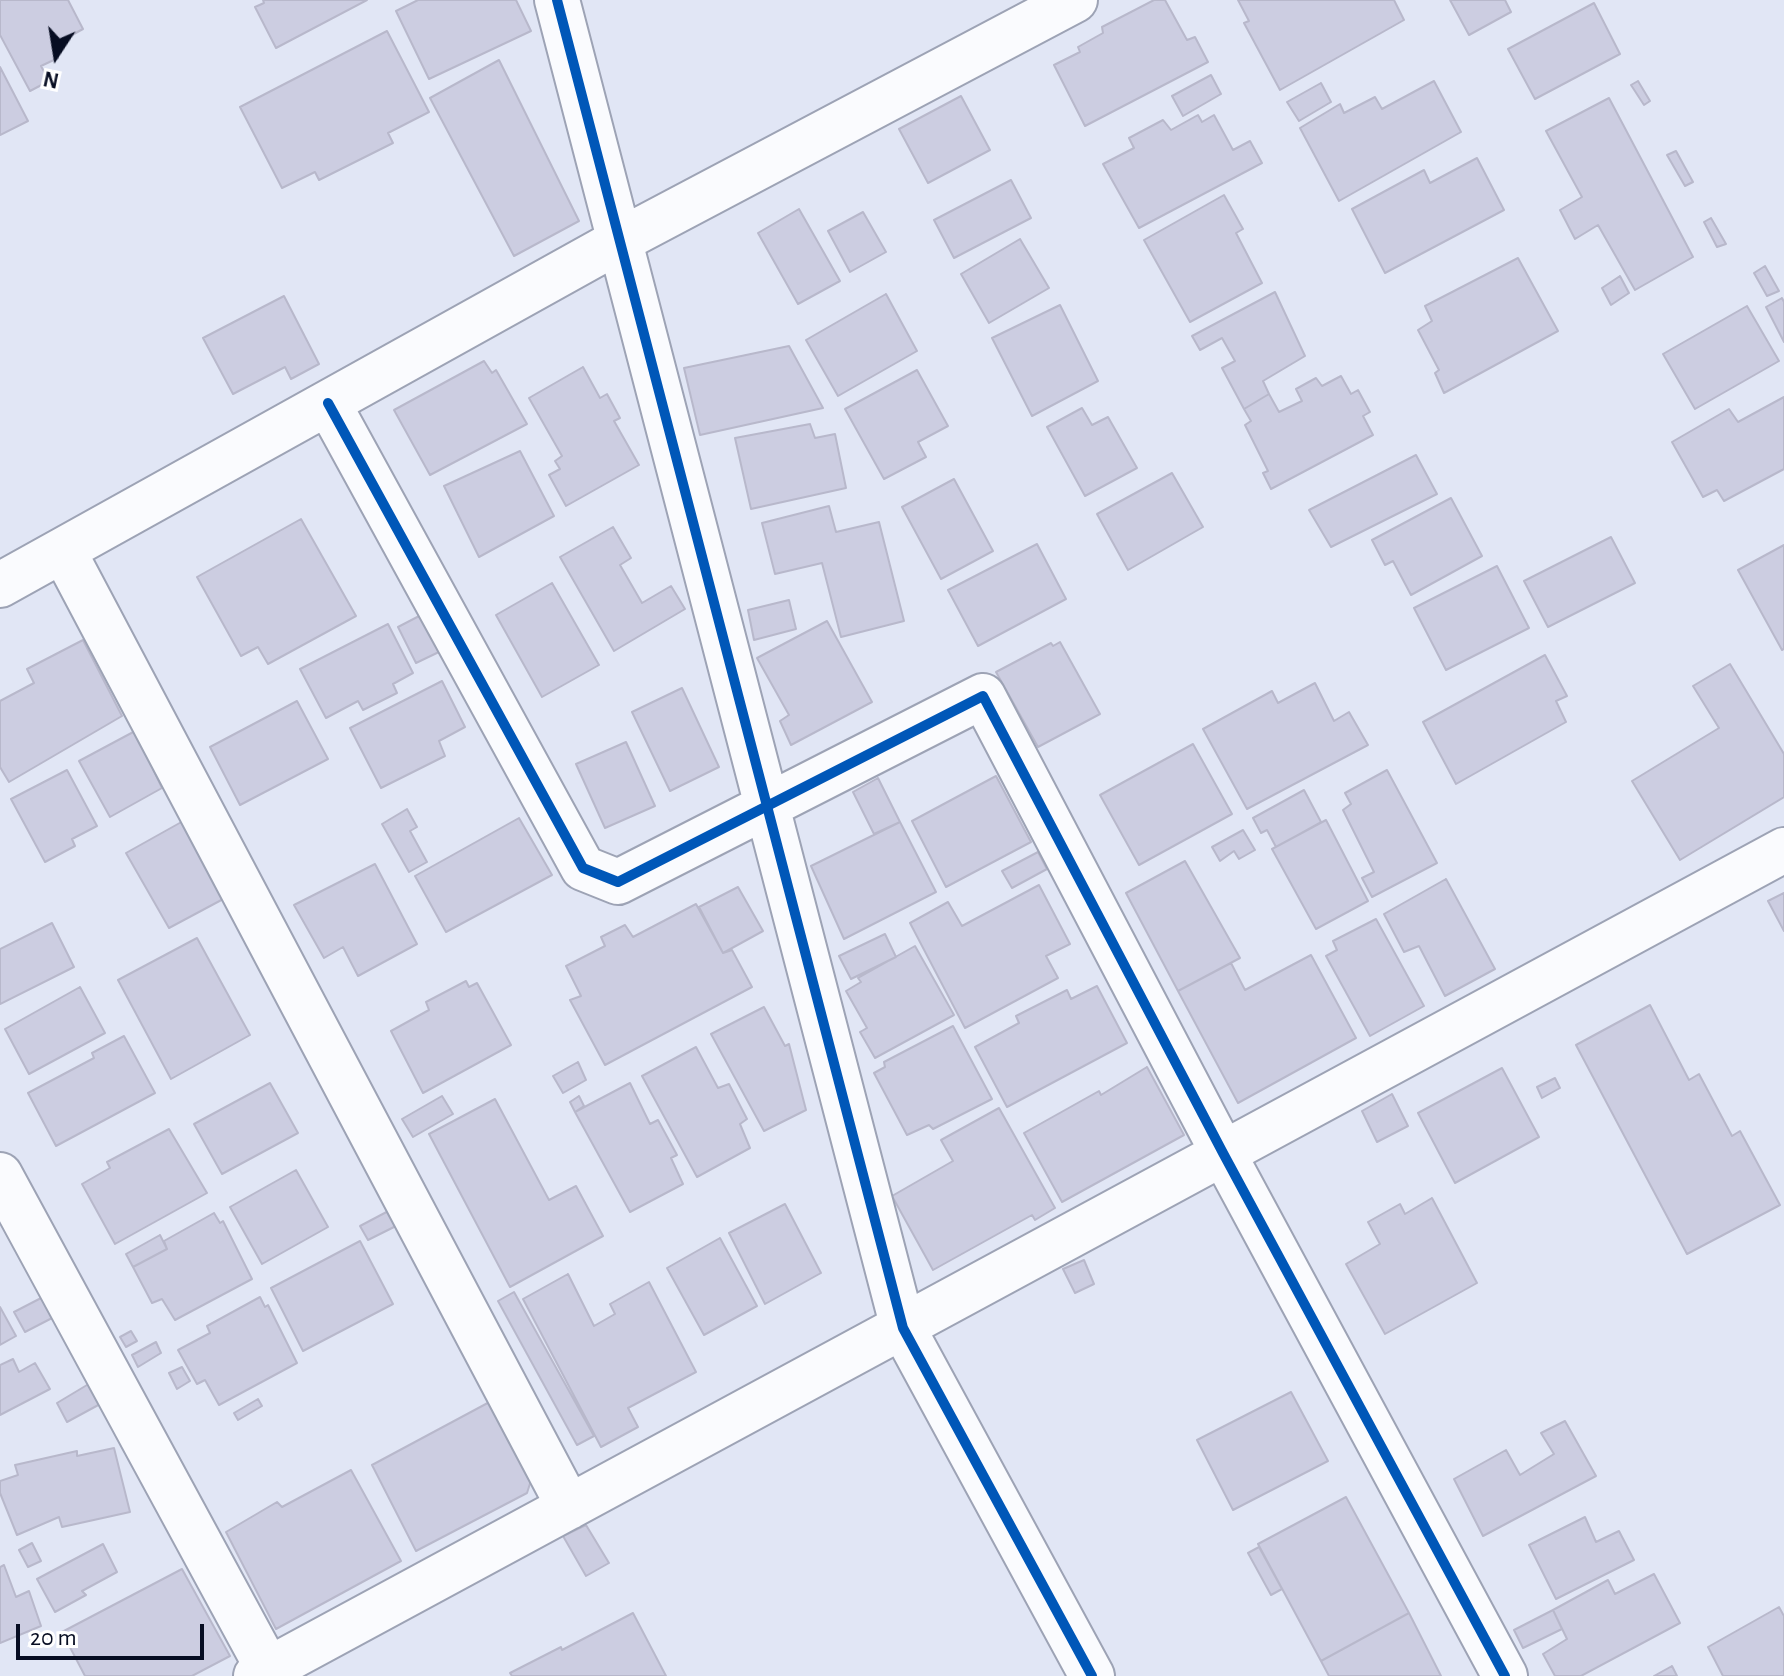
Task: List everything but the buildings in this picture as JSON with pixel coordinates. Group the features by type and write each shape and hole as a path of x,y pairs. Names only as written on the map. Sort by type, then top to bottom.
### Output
{"street":[{"path":"557,0 903,1328 1092,1676"},
{"path":"0,585 619,241 1075,0"},
{"path":"328,403 583,868 618,882 983,696 1223,1153 1505,1676"},
{"path":"64,552 569,1507"},
{"path":"0,1175 262,1673 1784,850"}],"cycle path":[{"path":"557,0 903,1328 1092,1676"},
{"path":"328,403 583,868 618,882 983,696 1223,1153 1505,1676"}]}
